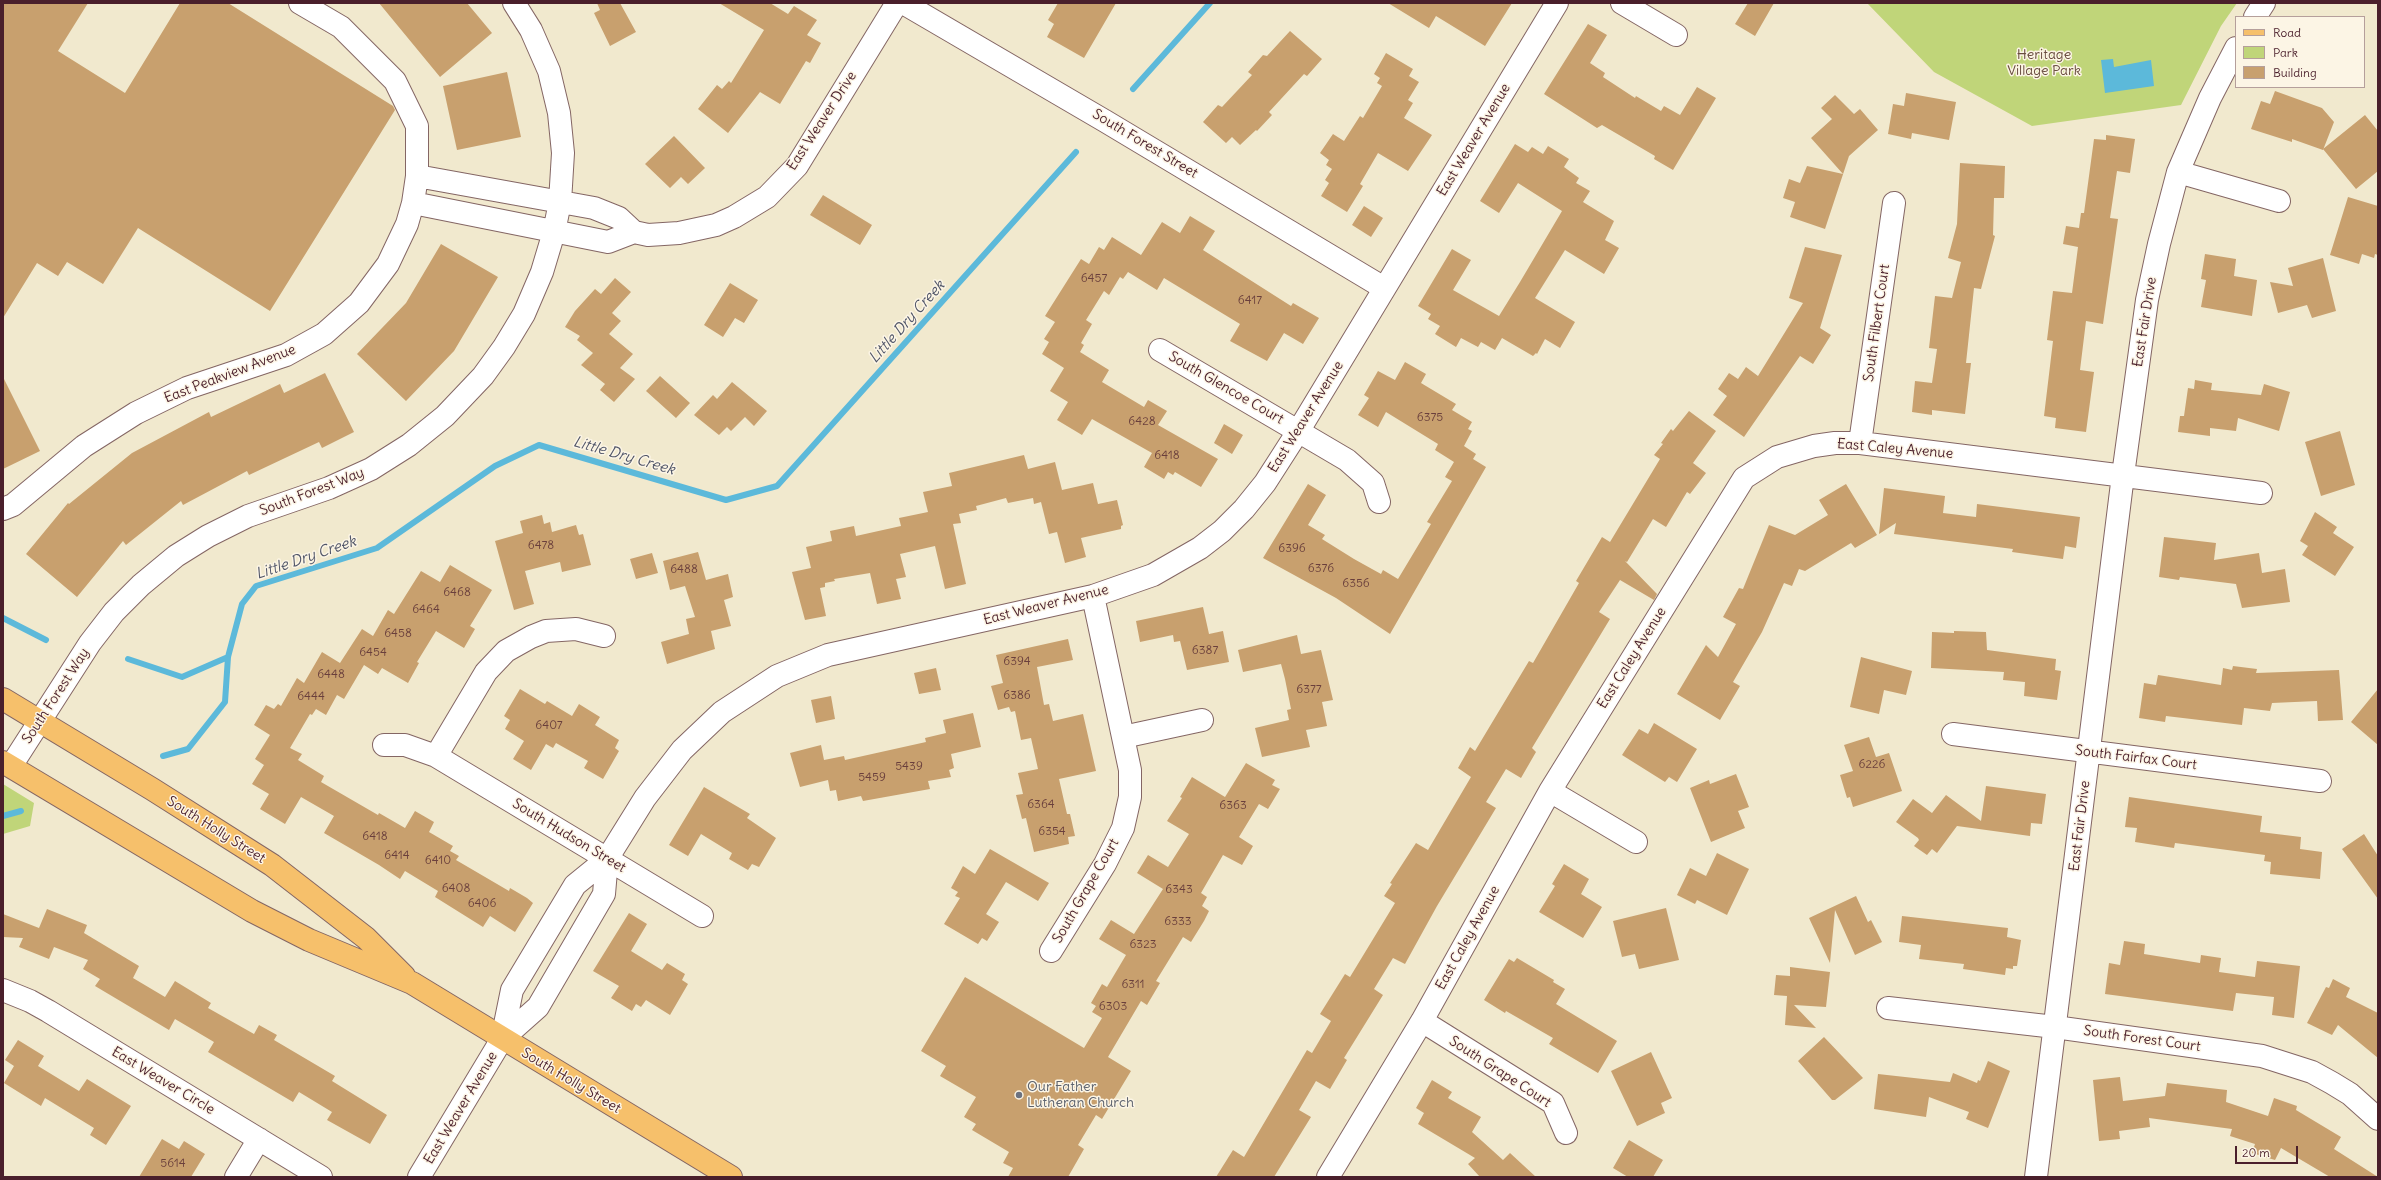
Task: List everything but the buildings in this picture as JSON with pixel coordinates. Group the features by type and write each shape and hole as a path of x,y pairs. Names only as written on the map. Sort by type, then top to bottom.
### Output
{"main road":[{"name":"South Holly Street","path":"3,699 272,865 366,938 412,983"},
{"name":"South Holly Street","path":"7,764 252,911 309,940 412,983 731,1177"}],"street":[{"name":"East Peakview Avenue","path":"3,510 13,505 84,446 136,413 187,388 286,355 324,334 359,303 375,284 392,257 413,203 417,176 417,126 395,81 341,27 300,3"},
{"name":"South Forest Way","path":"7,764 39,721 90,643 114,612 141,585 176,556 208,536 248,516 330,488 371,469 409,445 445,416 483,376 504,347 524,314 539,279 554,232 560,202 564,153 559,113 549,71 531,30 514,3"},
{"name":"East Weaver Drive","path":"413,203 608,242 634,232 648,235 679,233 716,225 734,217 767,197 796,166 897,3"},
{"name":"South Forest Street","path":"903,3 1105,121 1384,288"},
{"name":"East Weaver Avenue","path":"502,1039 512,990 575,885 608,859 645,798 682,750 722,712 777,676 828,655 1093,596 1153,575 1200,548 1222,531 1244,510 1265,483 1298,430 1557,3"},
{"path":"1622,3 1676,35"},
{"path":"2255,16 2264,3"},
{"name":"East Fair Drive","path":"2036,1177 2123,475 2147,300 2178,172 2210,98 2235,50"},
{"path":"2178,172 2279,201"},
{"path":"417,176 594,208 619,218 634,232"},
{"name":"South Filbert Court","path":"1860,443 1894,203"},
{"name":"South Glencoe Court","path":"1160,350 1347,460 1364,473 1373,484 1378,502"},
{"name":"East Caley Avenue","path":"1328,1177 1422,1021 1550,791 1744,478 1778,457 1806,448 1835,442 1860,443 2123,475"},
{"path":"2123,475 2261,493"},
{"name":"South Grape Court","path":"1051,951 1105,864 1123,828 1130,797 1130,770 1124,737 1093,596"},
{"path":"436,756 486,672 506,651 531,637 546,631 576,629 604,636"},
{"path":"1124,737 1202,720"},
{"name":"South Fairfax Court","path":"1953,734 2089,753 2320,781"},
{"name":"South Hudson Street","path":"384,745 405,745 436,756 702,916"},
{"path":"1550,791 1636,842"},
{"name":"East Weaver Avenue","path":"419,1177 502,1039 538,1007 604,894 608,859"},
{"name":"East Weaver Circle","path":"3,990 30,1001 48,1011 321,1177"},
{"name":"South Forest Court","path":"1888,1008 2055,1027 2239,1052 2288,1063 2332,1083 2350,1094 2378,1119"},
{"name":"South Grape Court","path":"1422,1021 1553,1103 1566,1133"},
{"path":"236,1177 259,1139"}],"green space":[{"name":"Heritage Village Park","path":"1867,3 2237,3 2221,26 2181,105 2032,126 1934,72"},
{"path":"3,784 34,803 30,826 3,834"}],"water":[{"path":"2113,59 2114,67 2151,60 2154,86 2105,93 2101,60"}],"waterway":[{"name":"Little Dry Creek","path":"1133,89 1210,3"},
{"name":"Little Dry Creek","path":"163,756 188,749 225,702 228,657 242,604 256,586 377,548 495,466 539,445 726,500 777,486 1076,152"},
{"path":"3,618 46,640"},
{"path":"128,659 182,677 228,657"},
{"name":"Little Dry Creek","path":"3,816 21,811"}],"place":[{"name":"Our Father Lutheran Church","path":"1019,1095"}]}
